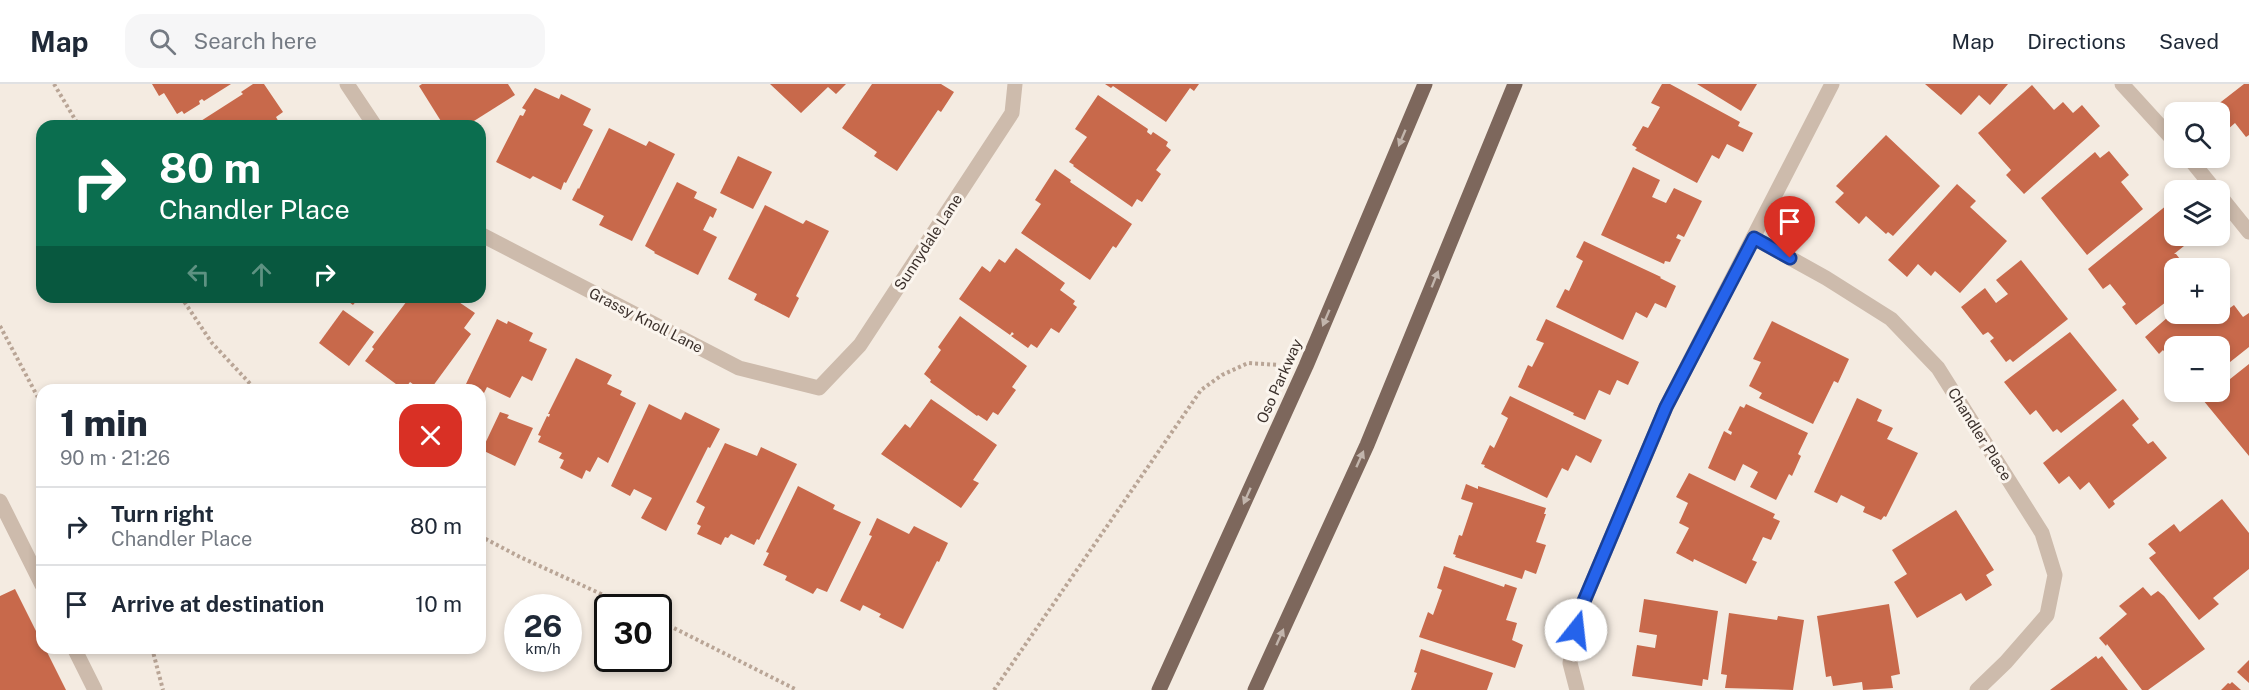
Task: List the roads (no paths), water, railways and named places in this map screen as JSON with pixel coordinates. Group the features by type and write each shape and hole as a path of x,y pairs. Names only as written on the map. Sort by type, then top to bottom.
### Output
{"main road":[{"name":"Oso Parkway","path":"1159,690 1306,366 1425,84"},
{"path":"1256,690 1367,445 1515,84"}],"street":[{"path":"347,84 371,120"},
{"name":"Sunnydale Lane","path":"819,388 860,345 1012,113 1015,84"},
{"path":"1577,690 1570,663 1579,613 1666,407 1832,84"},
{"path":"2122,84 2164,130"},
{"path":"2197,168 2207,180"},
{"path":"2230,208 2249,232"},
{"name":"Grassy Knoll Lane","path":"486,237 739,368 819,388"},
{"name":"Chandler Place","path":"1754,238 1891,319 1938,368 2042,533 2055,575 2047,615 2006,662 1977,690"},
{"path":"0,501 36,573"},
{"path":"77,654 94,690"}]}
